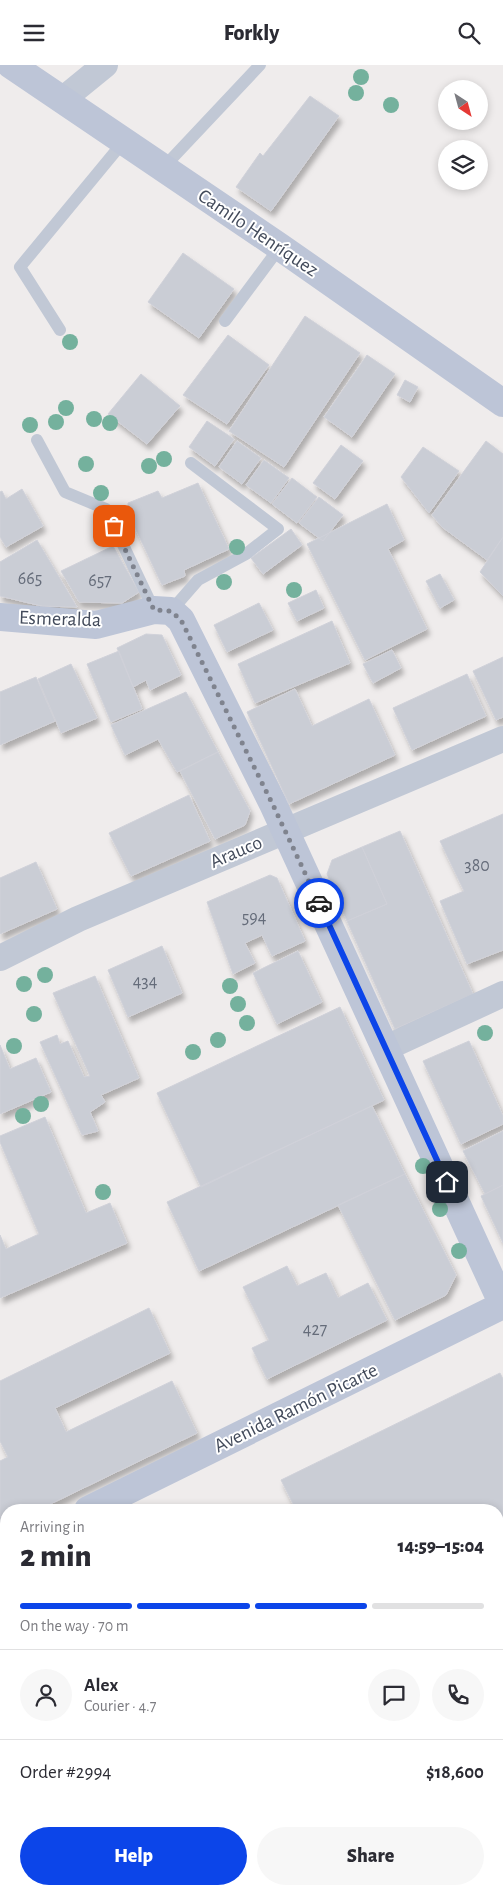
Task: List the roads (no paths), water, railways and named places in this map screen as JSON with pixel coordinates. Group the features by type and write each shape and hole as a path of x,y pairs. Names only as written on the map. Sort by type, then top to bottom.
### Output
{"street":[{"name":"Camilo Henríquez","path":"10,65 280,247 503,403"},
{"path":"62,100 104,65"},
{"path":"162,611 181,620 285,831 503,1305"},
{"name":"Esmeralda","path":"0,617 96,625 162,611"},
{"name":"Arauco","path":"0,958 78,919 503,739"},
{"path":"386,1048 503,994"},
{"name":"Avenida Ramón Picarte","path":"100,1504 503,1305"}],"lane":[{"path":"163,168 260,65"},
{"path":"60,330 20,267 124,141"},
{"path":"225,321 280,247"},
{"path":"37,440 65,492 106,509 162,611 198,580 246,554 278,529 191,463"}]}
